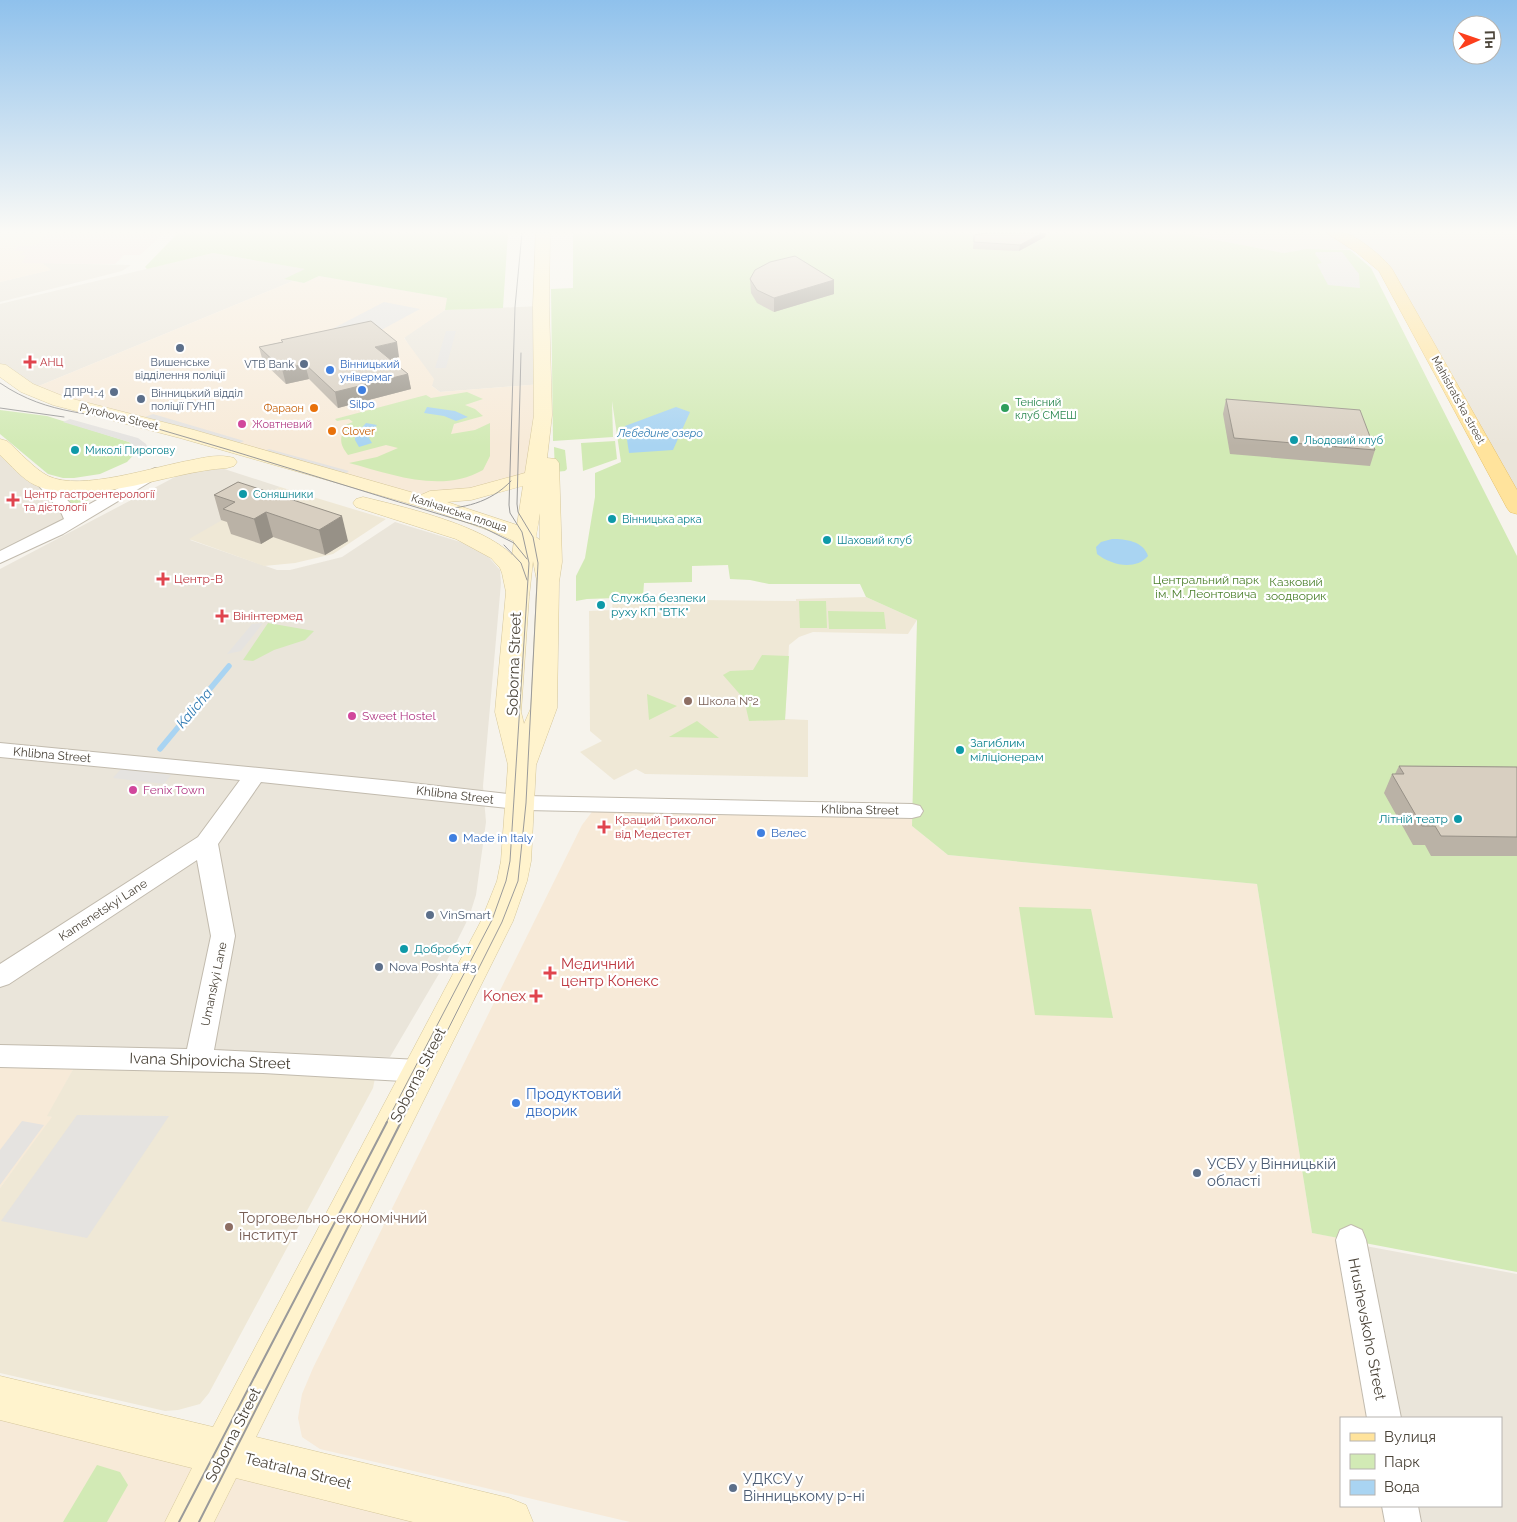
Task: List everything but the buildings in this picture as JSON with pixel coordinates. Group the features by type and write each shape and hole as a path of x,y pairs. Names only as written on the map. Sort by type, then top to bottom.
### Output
{"main road":[{"path":"535,476 542,415 542,304"},
{"name":"Mahistrats'ka street","path":"1404,304 1517,508"},
{"name":"Pyrohova Street","path":"0,369 19,384 42,396 125,419 141,431 177,445"},
{"name":"Калічанська площа","path":"522,765 544,708 548,581 551,562 549,443 542,415"},
{"path":"121,482 177,445 217,442 402,505"},
{"path":"0,445 42,480 72,486 121,482 200,463 227,462"},
{"path":"177,445 227,462 402,505"},
{"path":"155,474 180,460 177,445"},
{"name":"Калічанська площа","path":"402,505 438,497 471,494 535,476 522,534 516,596"},
{"name":"Калічанська площа","path":"402,505 484,545 500,555 508,562 514,572 516,596"},
{"name":"Калічанська площа","path":"402,505 522,534 546,562 548,581"},
{"name":"Калічанська площа","path":"452,531 488,535 522,534 538,526 550,516"},
{"name":"Soborna Street","path":"189,1522 506,900 516,861 522,765 508,712 516,596"},
{"name":"Teatralna Street","path":"0,1398 509,1522"}],"street":[{"path":"0,558 155,474"},
{"path":"42,480 68,511 66,521"},
{"path":"66,521 121,482"},
{"name":"Khlibna Street","path":"0,750 520,802 912,811"},
{"path":"206,843 255,775"},
{"name":"Kamenetskyi Lane","path":"0,977 206,843"},
{"name":"Umanskyi Lane","path":"198,1060 224,936 206,843"},
{"name":"Ivana Shipovicha Street","path":"0,1056 198,1060 420,1070"},
{"name":"Hrushevskoho Street","path":"1351,1240 1384,1417"},
{"path":"1400,1507 1403,1522"}],"shaded area":[{"path":"0,304 237,304 29,390 0,369"},
{"path":"237,304 446,304 445,310 404,338 434,379 432,386 440,392 542,384 535,476 471,494 407,496 29,390"},
{"path":"380,304 394,304 420,309 372,335 334,328"},
{"path":"1404,304 1517,304 1517,504"},
{"path":"541,306 542,384 440,392 432,386 404,337 445,310"},
{"path":"446,331 456,331 446,368 435,368"},
{"path":"153,414 244,441 236,445 145,417"},
{"path":"70,419 138,438 146,444 148,449 137,451 136,447 129,442 63,422"},
{"path":"0,445 70,516 0,558"},
{"path":"269,449 349,471 345,474 263,452"},
{"path":"215,466 280,487 190,540 277,570 290,570 342,557 395,522 467,544 484,552 500,570 501,583 483,786 486,822 476,895 469,917 450,955 390,1057 0,1051 0,569 194,467"},
{"path":"280,487 386,519 333,554 295,563 264,566 189,539"},
{"name":"Школа №2","path":"866,597 917,620 908,634 813,632 799,637 789,645 785,719 808,720 808,777 645,774 636,769 614,780 580,752 602,741 590,731 589,611 612,610 613,599 796,601 796,599"},
{"path":"263,623 241,651 227,654 252,624"},
{"path":"121,769 171,775 164,784 113,778"},
{"path":"598,804 912,811 912,826 948,855 1257,884 1312,1233 1351,1240 1384,1417 1340,1417 1340,1507 1400,1507 1403,1522 630,1522 320,1449 302,1437 298,1418 302,1394 313,1368 582,825"},
{"path":"0,1062 76,1064 48,1116 53,1117 0,1188"},
{"path":"76,1064 375,1078 373,1088 209,1393 200,1404 178,1410 165,1411 0,1373 0,1188 52,1117 47,1116"},
{"path":"77,1115 169,1116 87,1238 1,1221"},
{"path":"22,1121 44,1125 0,1185 0,1150"},
{"path":"1349,1243 1517,1274 1517,1522 1400,1522 1397,1507 1502,1507 1502,1417 1381,1417"},
{"path":"0,1398 510,1522 0,1522"}],"green space":[{"path":"446,304 503,304 503,308 445,310"},
{"name":"Центральний парк ім. М. Леонтовича","path":"551,304 1389,304 1517,556 1517,1272 1312,1233 1257,884 948,855 912,826 917,620 866,597 860,584 769,584 750,580 730,579 728,565 692,566 692,582 644,583 643,597 576,601 576,576 585,558 595,497 595,473 621,462 612,401 613,437 553,441"},
{"path":"467,392 483,399 465,405 475,409 483,416 454,424 451,434 475,430 490,423 490,456 483,470 467,477 450,481 433,481 416,480 349,463 377,457 398,448 386,445 348,455 343,447 341,437 345,425 353,422 349,419 337,421 335,419 426,395 431,398"},
{"path":"0,410 47,416 129,442 136,447 137,451 127,462 100,474 63,478 48,474 0,434"},
{"path":"615,441 617,459 583,471 581,443"},
{"path":"554,447 565,450 567,469 565,471 555,472"},
{"path":"56,491 102,492 75,508"},
{"path":"799,601 826,601 827,628 800,628"},
{"path":"828,611 884,612 886,629 829,629"},
{"path":"268,623 314,631 305,640 274,650 253,661 243,660"},
{"path":"762,655 789,656 785,720 749,721 744,699 723,675 730,671 753,670"},
{"path":"647,694 677,706 649,720"},
{"path":"697,721 719,738 669,737"},
{"path":"1019,907 1091,909 1113,1018 1035,1015"},
{"path":"97,1465 120,1472 128,1485 107,1522 63,1522"}],"water":[{"path":"427,407 455,411 468,417 456,421 444,416 424,413"},
{"name":"Лебедине озеро","path":"676,407 690,412 673,450 629,453 625,426"},
{"path":"366,423 377,425 371,431 369,438 372,443 359,447 355,440 355,435"},
{"path":"1112,539 1128,540 1138,544 1146,551 1148,556 1137,564 1123,565 1109,561 1097,554 1096,547 1101,542"}],"waterway":[{"name":"Kalicha","path":"160,749 229,666"}],"tram line":[{"path":"510,482 515,304"},
{"path":"401,1123 502,922 518,881 526,803 538,563 533,537 518,512 517,504 521,353"},
{"path":"0,383 18,394 54,408 148,426 482,527 514,543 527,559"},
{"path":"0,408 64,417"},
{"path":"386,1123 492,920 506,881 510,861 529,563 522,532 510,513 510,482"},
{"path":"434,509 455,508 485,500 503,489 510,482"},
{"path":"504,545 521,563 527,580"},
{"path":"179,1522 387,1122"},
{"path":"199,1522 401,1122"}],"place":[{"name":"Вишенське відділення поліції","path":"180,348"},
{"name":"АНЦ","path":"30,362"},
{"name":"VTB Bank","path":"304,364"},
{"name":"Вінницький універмаг","path":"330,370"},
{"name":"Silpo","path":"362,390"},
{"name":"ДПРЧ-4","path":"114,392"},
{"name":"Вінницький відділ поліції ГУНП","path":"141,399"},
{"name":"Фараон","path":"314,408"},
{"name":"Тенісний клуб СМЕШ","path":"1005,408"},
{"name":"Жовтневий","path":"242,424"},
{"name":"Clover","path":"332,431"},
{"name":"Льодовий клуб","path":"1294,440"},
{"name":"Миколі Пирогову","path":"75,450"},
{"name":"Соняшники","path":"243,494"},
{"name":"Центр гастроентерології та дієтології","path":"13,500"},
{"name":"Вінницька арка","path":"612,519"},
{"name":"Шаховий клуб","path":"827,540"},
{"name":"Центр-В","path":"163,579"},
{"name":"Служба безпеки руху КП \"ВТК\"","path":"601,605"},
{"name":"Вінінтермед","path":"222,616"},
{"name":"Школа №2","path":"688,701"},
{"name":"Sweet Hostel","path":"352,716"},
{"name":"Загиблим міліціонерам","path":"960,750"},
{"name":"Fenix Town","path":"133,790"},
{"name":"Літній театр","path":"1458,819"},
{"name":"Кращий Трихолог від Медестет","path":"604,827"},
{"name":"Велес","path":"761,833"},
{"name":"Made in Italy","path":"453,838"},
{"name":"VinSmart","path":"430,915"},
{"name":"Добробут","path":"404,949"},
{"name":"Nova Poshta #3","path":"379,967"},
{"name":"Медичний центр Конекс","path":"550,973"},
{"name":"Konex","path":"536,996"},
{"name":"Продуктовий дворик","path":"516,1103"},
{"name":"УСБУ у Вінницькій області","path":"1197,1173"},
{"name":"Торговельно-економічний інститут","path":"229,1227"},
{"name":"УДКСУ у Вінницькому р-ні","path":"733,1488"}],"park label":[{"name":"Казковий зоодворик","path":"1296,589"}]}
